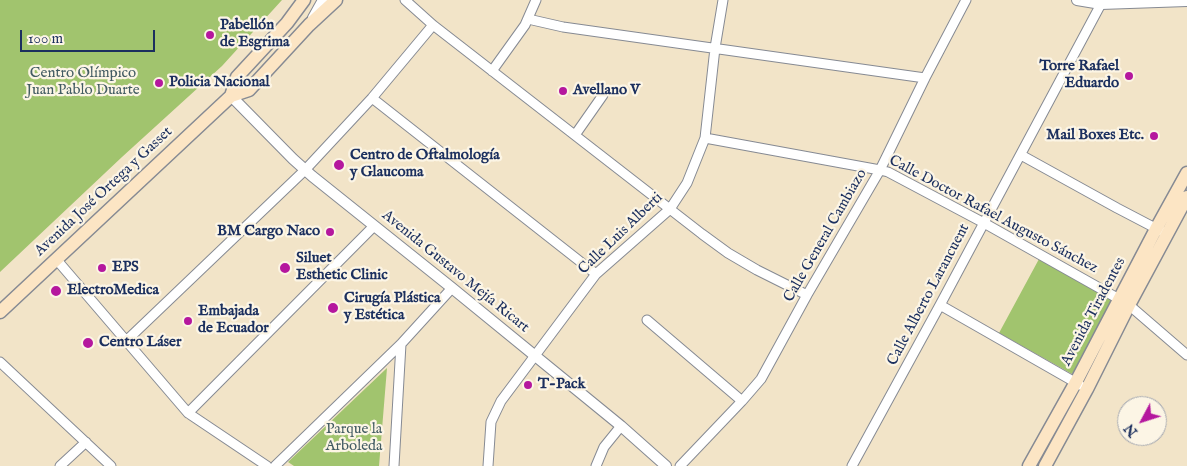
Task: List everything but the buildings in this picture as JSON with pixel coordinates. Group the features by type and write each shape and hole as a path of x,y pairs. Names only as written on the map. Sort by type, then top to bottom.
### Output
{"main road":[{"name":"Avenida José Ortega y Gasset","path":"231,96 237,77 287,24 304,0"},
{"name":"Avenida José Ortega y Gasset","path":"0,312 231,96 249,90 309,25 336,0"},
{"name":"Avenida Tiradentes","path":"1029,466 1124,302 1161,231 1187,173"},
{"name":"Avenida Tiradentes","path":"1161,231 1187,198"},
{"name":"Avenida Tiradentes","path":"1045,466 1087,388 1124,302"}],"street":[{"path":"309,25 323,0"},
{"path":"405,0 433,25 702,234 728,253 807,296"},
{"path":"492,71 528,19 536,0"},
{"name":"Calle Luis Alberti","path":"488,466 491,422 501,401 596,274 670,208 687,183 704,138 723,0"},
{"name":"Calle General Cambiazo","path":"680,466 761,379 880,170 966,0"},
{"path":"1077,0 1101,4 1187,1"},
{"name":"Calle Alberto Larancuent","path":"852,466 1101,4"},
{"path":"528,19 563,27 925,78"},
{"path":"126,341 304,170 372,98 433,25"},
{"path":"575,135 603,95"},
{"name":"Avenida Gustavo Mejía Ricart","path":"231,96 304,170 621,426 666,466"},
{"path":"372,98 596,274"},
{"name":"Calle Doctor Rafael Augusto Sánchez","path":"704,138 880,170 902,179 1124,302 1187,355"},
{"path":"1021,155 1161,231"},
{"path":"188,412 374,226"},
{"path":"56,259 188,412 267,466"},
{"path":"275,466 401,344 452,288"},
{"path":"940,305 1087,388"},
{"path":"647,320 742,401"},
{"path":"394,466 401,344"},
{"path":"0,362 111,466"},
{"path":"596,466 604,447 621,426"},
{"path":"60,466 86,442"}],"green space":[{"name":"Centro Olímpico Juan Pablo Duarte","path":"0,0 282,0 222,66 0,272"},
{"path":"1039,259 1115,301 1072,374 999,333"},
{"name":"Parque la Arboleda","path":"387,368 379,466 294,466 288,462"}],"place":[{"name":"Pabellón de Esgrima","path":"210,35"},
{"name":"Torre Rafael Eduardo","path":"1129,76"},
{"name":"Policia Nacional","path":"159,83"},
{"name":"Avellano V","path":"563,91"},
{"name":"Mail Boxes Etc.","path":"1154,136"},
{"name":"Centro de Oftalmología y Glaucoma","path":"339,165"},
{"name":"BM Cargo Naco","path":"330,232"},
{"name":"EPS","path":"102,268"},
{"name":"Siluet Esthetic Clinic","path":"285,268"},
{"name":"ElectroMedica","path":"56,291"},
{"name":"Cirugía Plástica y Estética","path":"333,308"},
{"name":"Embajada de Ecuador","path":"188,321"},
{"name":"Centro Láser","path":"88,343"},
{"name":"T-Pack","path":"528,385"}]}
